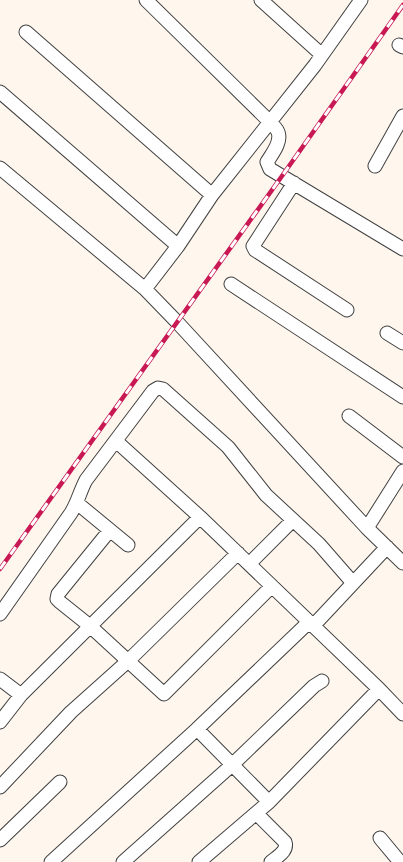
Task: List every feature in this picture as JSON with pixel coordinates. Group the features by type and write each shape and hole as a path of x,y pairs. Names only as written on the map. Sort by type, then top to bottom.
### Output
{"street":[{"path":"146,0 270,122 278,132 280,139 267,162 270,169 403,249"},
{"path":"261,0 322,55"},
{"path":"145,289 178,246 212,195 322,55 361,0"},
{"path":"26,32 212,195"},
{"path":"0,92 178,246"},
{"path":"375,166 403,116"},
{"path":"0,168 145,289 367,528 403,563"},
{"path":"294,183 253,246 255,250 347,310"},
{"path":"231,284 403,397"},
{"path":"388,333 403,343"},
{"path":"0,614 77,503 86,480 153,391 158,388 163,389 228,447 266,494 319,544 353,583"},
{"path":"349,416 403,457"},
{"path":"116,441 238,553 403,714"},
{"path":"367,528 403,471"},
{"path":"77,503 128,545"},
{"path":"0,722 21,695 200,517"},
{"path":"249,564 292,520"},
{"path":"110,530 58,594 57,599 90,626 164,694 272,586"},
{"path":"51,862 311,624 387,547"},
{"path":"0,787 71,712 128,661 238,553"},
{"path":"0,680 21,695"},
{"path":"123,862 232,765 314,686 322,681"},
{"path":"199,862 269,802 379,689"},
{"path":"197,729 269,802"},
{"path":"0,840 60,782"},
{"path":"256,813 285,842 285,850 271,862"},
{"path":"380,838 400,862"}],"railway":[{"path":"0,569 403,5"}]}
